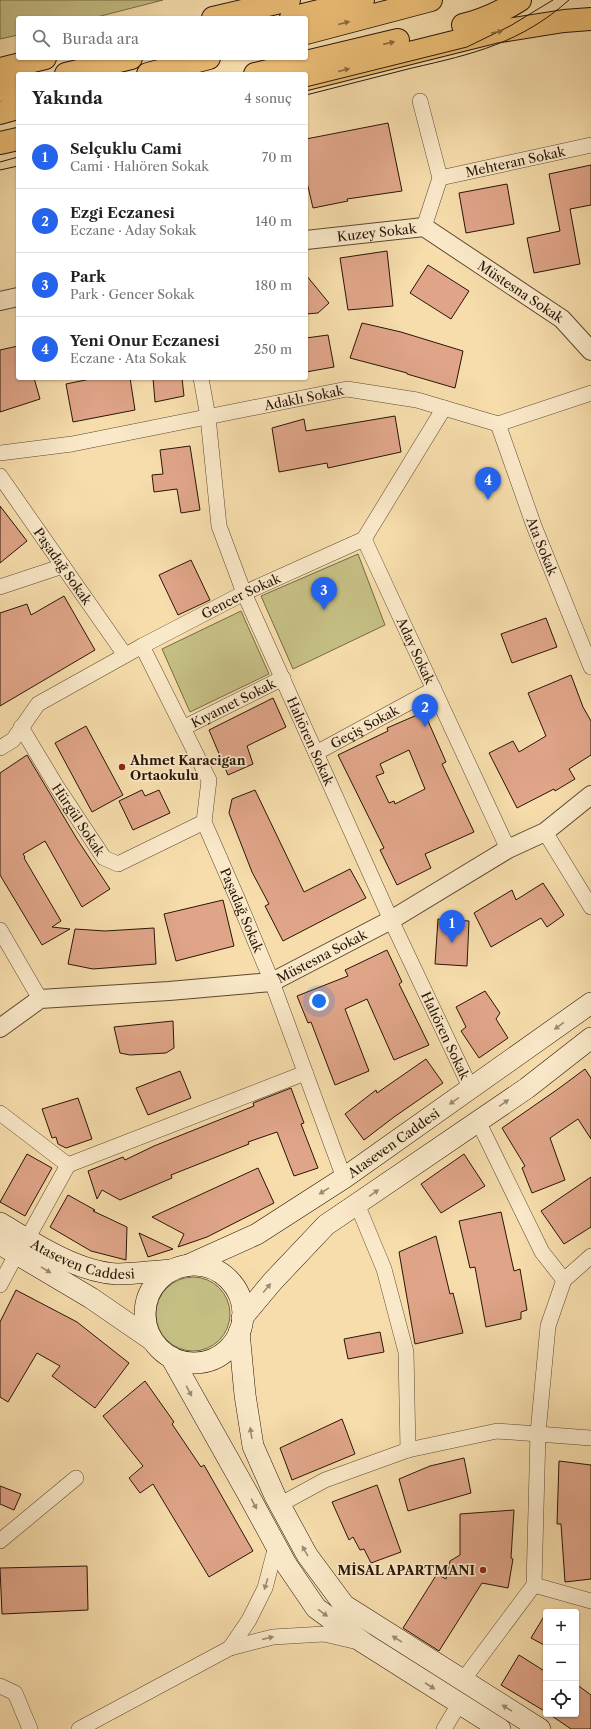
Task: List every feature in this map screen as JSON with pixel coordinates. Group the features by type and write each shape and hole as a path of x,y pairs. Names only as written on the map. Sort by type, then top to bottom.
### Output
{"main road":[{"path":"222,16 290,0"},
{"path":"299,16 363,0"},
{"path":"308,32 431,0"},
{"path":"263,72 483,20 498,14 520,0"},
{"path":"308,78 494,32 564,21 591,20"},
{"path":"0,69 37,60"},
{"path":"74,72 122,60"},
{"path":"156,72 201,60"},
{"path":"0,90 16,86"},
{"path":"0,113 16,109"},
{"path":"0,127 16,123"},
{"path":"0,143 16,139"},
{"name":"Ataseven Caddesi","path":"15,1245 77,1266 116,1274 179,1268 257,1234 344,1178 591,1003"},
{"path":"540,1729 344,1605 307,1555 279,1504 253,1446 245,1395 241,1325 241,1303 236,1290 227,1278 214,1270 200,1266 179,1268 160,1278 152,1288 146,1301 147,1328 152,1340 160,1350 171,1357 186,1362 202,1362 218,1356 230,1346 241,1325 274,1281 326,1225 527,1088 591,1038"},
{"name":"Ataseven Caddesi","path":"0,1223 15,1245 152,1340"},
{"path":"171,1357 286,1564 316,1608 364,1643 500,1729"}],"street":[{"path":"420,101 440,178 424,227"},
{"name":"Mehteran Sokak","path":"440,178 591,145"},
{"name":"Kuzey Sokak","path":"308,240 424,227 443,239"},
{"name":"Müstesna Sokak","path":"443,239 562,318 591,351"},
{"path":"0,301 16,297"},
{"name":"Halıören Sokak","path":"201,380 208,417 219,526 244,594 391,920 471,1089"},
{"name":"Adaklı Sokak","path":"6,452 72,444 347,389 417,400 498,424"},
{"path":"498,424 591,393"},
{"path":"364,539 444,408"},
{"name":"Ata Sokak","path":"498,424 534,526 591,667"},
{"name":"Paşadağ Sokak","path":"0,476 125,655"},
{"name":"Gencer Sokak","path":"0,748 13,740 38,704 125,655 244,594 364,539"},
{"name":"Aday Sokak","path":"364,539 508,849"},
{"path":"0,587 63,566"},
{"path":"142,646 209,780 204,822"},
{"name":"Kıyamet Sokak","path":"183,728 282,678"},
{"name":"Geçiş Sokak","path":"316,753 434,689"},
{"name":"Hürgül Sokak","path":"21,727 57,787 104,858 118,864 204,822"},
{"name":"Müstesna Sokak","path":"40,999 169,991 272,982 391,920 508,849 545,832 591,795"},
{"name":"Paşadağ Sokak","path":"204,822 272,982 344,1178"},
{"path":"545,832 591,907"},
{"path":"0,930 40,999 0,1028"},
{"path":"0,1285 15,1245 68,1165 305,1073"},
{"path":"0,1114 68,1165"},
{"path":"478,1121 542,1252 564,1280"},
{"path":"357,1204 384,1269 406,1352 408,1450"},
{"path":"463,1680 534,1585 538,1434 548,1326 564,1280 591,1256"},
{"path":"279,1504 325,1480 408,1450 497,1431 591,1438"},
{"path":"0,1541 76,1478"},
{"path":"230,1648 249,1620 265,1588 276,1546"},
{"path":"534,1585 591,1601"},
{"path":"79,1729 230,1648 273,1637 324,1634 364,1643"},
{"path":"0,1686 15,1693 30,1729"},
{"path":"444,1729 459,1704"}],"shaded area":[{"path":"0,0 163,0 101,16 16,16 16,35 0,39"},
{"path":"358,554 385,625 293,669 261,596"},
{"path":"241,611 269,674 190,712 162,649"},
{"path":"193,1277 214,1283 224,1293 230,1314 224,1335 214,1345 193,1351 172,1345 162,1335 156,1314 162,1293 172,1283"}],"building":[{"path":"388,123 402,191 347,199 348,201 313,208 308,187 308,139"},
{"path":"591,165 591,205 570,209 580,264 534,273 527,238 560,231 549,174"},
{"path":"507,184 514,224 466,233 459,193"},
{"path":"387,251 393,306 348,310 340,258"},
{"path":"428,265 469,291 451,319 410,293"},
{"path":"308,277 329,303 318,313 308,314"},
{"path":"362,323 401,332 463,351 455,388 407,373 350,358"},
{"path":"328,335 334,367 308,372 308,338"},
{"path":"16,346 16,380 35,380 40,399 0,412 0,350"},
{"path":"85,380 130,380 135,410 73,422 66,384"},
{"path":"153,380 182,380 184,396 155,402"},
{"path":"395,416 401,452 328,468 327,463 279,472 272,428 304,419 306,431"},
{"path":"190,446 200,510 181,513 177,489 154,492 152,475 163,474 160,450"},
{"path":"0,506 27,541 0,563"},
{"path":"191,560 210,600 178,615 159,575"},
{"path":"64,596 95,650 0,706 0,613 27,604 31,615"},
{"path":"546,618 557,647 512,663 501,634"},
{"path":"571,675 583,707 591,721 591,755 569,769 575,779 555,791 554,789 517,808 489,753 513,741 519,752 546,736 528,693"},
{"path":"273,698 286,727 247,746 253,764 228,775 209,730"},
{"path":"424,712 446,762 442,764 474,832 425,854 431,868 397,885 380,850 384,848 338,755 388,731 387,728","holes":["409,750 425,789 395,804 394,801 389,803 376,776 384,773 380,764"]},
{"path":"86,726 123,795 92,812 55,743"},
{"path":"27,755 77,839 110,889 82,907 45,841 23,854 61,921 52,927 70,929 42,945 0,875 0,773"},
{"path":"142,790 145,796 159,790 170,813 133,830 119,801"},
{"path":"255,790 304,892 350,869 366,898 283,941 265,906 269,904 252,872 229,813 232,799"},
{"path":"543,883 564,915 547,927 541,918 491,947 474,913 512,890 516,900"},
{"path":"223,900 234,946 176,961 164,914"},
{"path":"438,919 469,921 467,966 435,964"},
{"path":"154,928 156,964 93,969 68,964 75,929 105,931"},
{"path":"387,950 402,982 399,984 429,1045 394,1060 367,999 345,1009 369,1071 335,1085 311,1022 308,1023 297,996 348,976 345,970"},
{"path":"485,991 500,1013 496,1019 508,1038 479,1058 461,1031 466,1027 456,1007"},
{"path":"173,1021 174,1048 166,1053 130,1055 120,1053 114,1027"},
{"path":"426,1059 443,1083 364,1140 345,1114 376,1090 377,1093"},
{"path":"585,1069 591,1078 591,1139 578,1119 550,1138 565,1180 532,1193 522,1168 525,1166 502,1128"},
{"path":"180,1071 191,1098 148,1115 136,1088"},
{"path":"291,1088 304,1123 301,1124 318,1168 294,1176 277,1132 248,1142 249,1144 171,1175 172,1178 120,1200 102,1190 97,1199 88,1171 123,1157 125,1160 154,1146 254,1106 253,1103"},
{"path":"78,1098 92,1139 66,1148 58,1144 56,1137 52,1138 42,1109"},
{"path":"27,1154 52,1168 25,1216 0,1202"},
{"path":"464,1154 485,1186 441,1213 421,1184"},
{"path":"258,1168 274,1203 207,1237 178,1247 184,1234 152,1217"},
{"path":"591,1177 591,1227 564,1244 541,1211"},
{"path":"68,1195 95,1210 93,1211 127,1227 126,1260 91,1251 50,1227"},
{"path":"501,1212 514,1271 520,1269 527,1310 521,1312 521,1319 486,1327 475,1267 470,1268 459,1221"},
{"path":"139,1233 173,1249 148,1257"},
{"path":"436,1236 450,1294 453,1293 463,1333 415,1344 399,1252"},
{"path":"16,1290 77,1322 129,1363 95,1408 52,1376 60,1366 37,1353 8,1402 0,1397 0,1322"},
{"path":"380,1332 384,1352 348,1359 344,1339"},
{"path":"145,1381 174,1422 172,1424 201,1467 204,1465 253,1551 209,1577 153,1484 140,1493 129,1478 143,1466 103,1416"},
{"path":"342,1419 355,1454 292,1480 280,1448"},
{"path":"464,1458 471,1493 408,1511 399,1479 430,1466"},
{"path":"559,1461 591,1465 591,1579 565,1582 561,1524 557,1524"},
{"path":"377,1485 401,1552 371,1563 364,1549 360,1550 353,1537 349,1540 332,1502"},
{"path":"0,1486 21,1494 14,1510 0,1504"},
{"path":"514,1510 511,1558 513,1559 508,1588 482,1583 439,1651 403,1628 437,1574 446,1579 450,1561 460,1555 460,1514"},
{"path":"87,1566 88,1610 2,1614 0,1568"},
{"path":"543,1618 543,1644 531,1638"},
{"path":"519,1655 543,1670 543,1710 501,1685"},
{"path":"579,1686 591,1695 591,1729 571,1729 553,1717 579,1717"}],"tram line":[{"path":"308,87 467,47 510,26 553,0"},
{"path":"308,94 476,52 514,37 533,27 551,15 569,0"},
{"path":"0,162 16,158"},
{"path":"0,170 16,166"}],"place":[{"name":"Yeni Onur Eczanesi","path":"488,500"},
{"name":"Park","path":"324,610"},
{"name":"Ezgi Eczanesi","path":"425,727"},
{"name":"Ahmet Karacigan Ortaokulu","path":"122,767"},
{"name":"Selçuklu Cami","path":"452,943"},
{"name":"MİSAL APARTMANI","path":"483,1570"}]}
